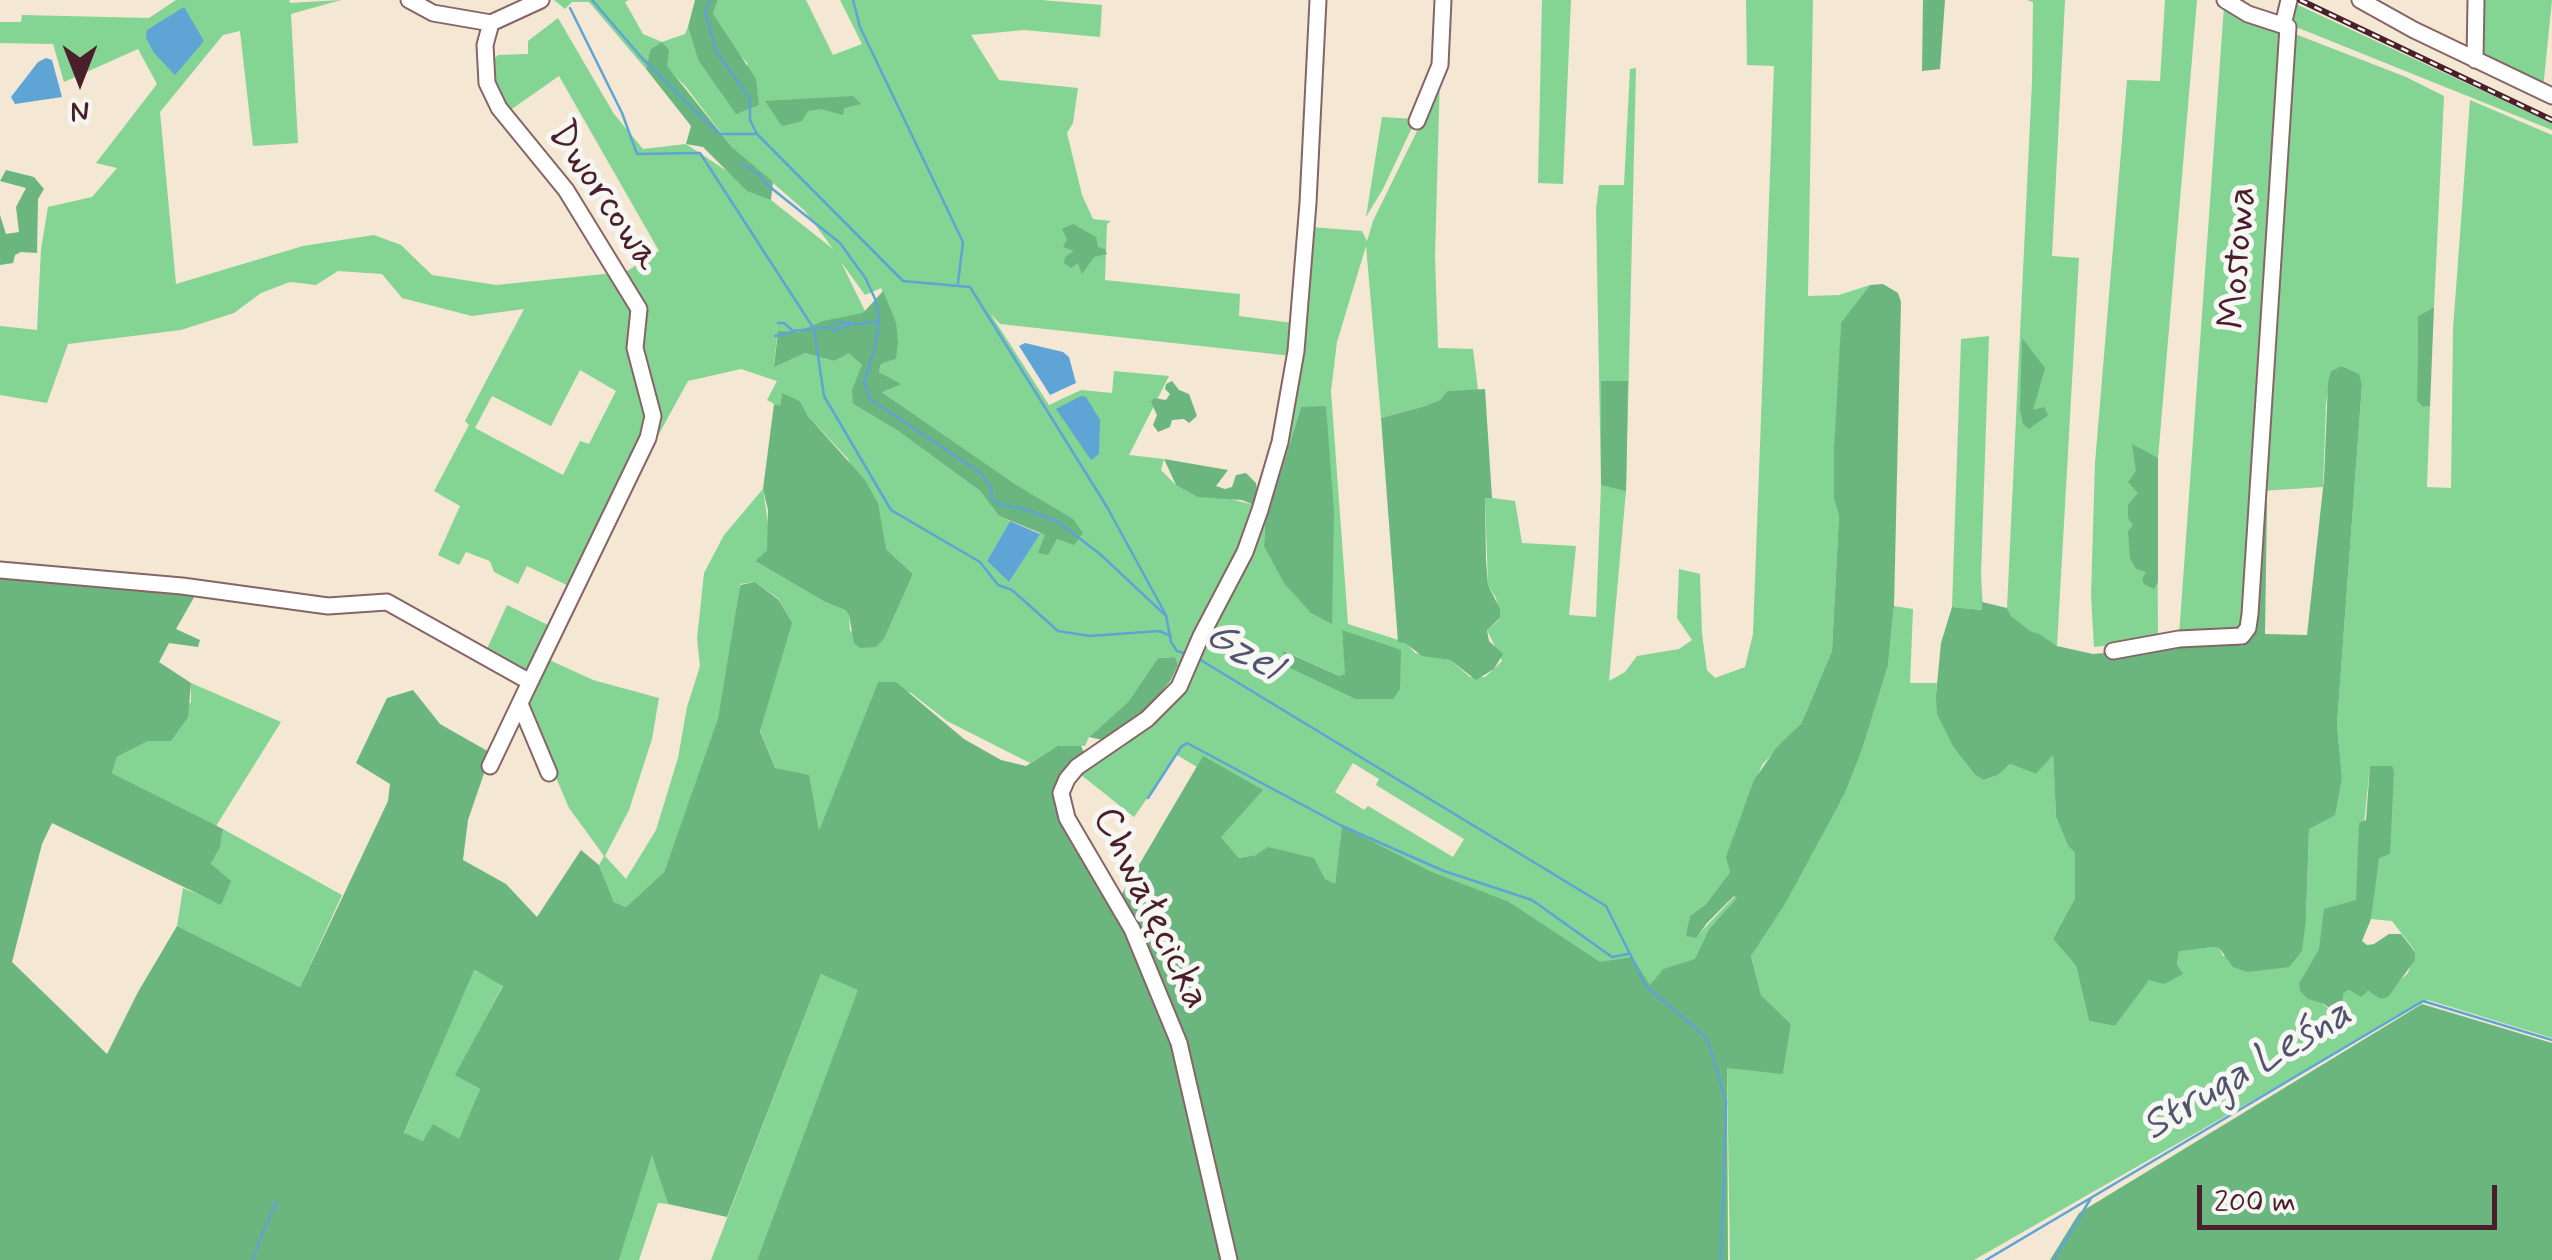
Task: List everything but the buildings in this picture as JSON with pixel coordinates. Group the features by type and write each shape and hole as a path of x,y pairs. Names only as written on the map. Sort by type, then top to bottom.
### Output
{"street":[{"path":"409,0 433,13 490,23 541,0"},
{"name":"Chwałęcicka","path":"1229,1260 1179,1043 1132,929 1067,818 1061,800 1071,774 1169,700 1179,687 1245,552 1273,468 1296,351 1318,0"},
{"path":"1417,121 1440,65 1444,0"},
{"path":"2225,0 2253,16 2285,26"},
{"name":"Mostowa","path":"2113,651 2178,639 2242,636 2250,614 2288,0"},
{"path":"2360,0 2552,96"},
{"path":"2475,60 2476,0"},
{"name":"Dworcowa","path":"490,23 486,33 487,83 500,108 566,190 639,309 635,348 653,416 648,438 490,766"},
{"path":"0,570 182,586 328,606 387,602 530,682"},
{"path":"520,704 549,773"}],"green space":[{"path":"176,0 341,0 291,14 298,143 253,146 240,31 223,35 160,112 176,284 303,246 374,235 401,245 432,275 496,285 614,273 633,304 631,363 647,415 641,445 571,587 527,566 518,584 494,572 490,561 466,552 459,565 438,555 460,506 434,491 469,425 465,421 524,309 472,316 402,298 382,274 338,271 316,285 290,282 261,293 234,313 181,330 68,344 47,403 0,395 0,326 37,330 41,249 48,207 92,197 117,168 96,163 157,84 138,49 64,82 53,44 0,43 0,22 21,22 22,15 149,18","holes":["580,370 616,391 589,444 580,441 563,475 475,428 492,396 551,426"]},
{"path":"554,0 629,0 625,2 643,34 662,42 685,34 688,27 698,60 723,94 748,64 730,44 713,14 718,0 806,0 833,55 862,44 840,0 1041,0 1102,5 1100,37 1024,30 971,35 999,80 1078,88 1073,123 1067,133 1082,195 1093,219 1111,221 1107,224 1105,280 1240,294 1239,316 1293,323 1292,356 1000,324 990,313 1049,405 1081,390 1112,393 1114,371 1169,376 1129,455 1164,459 1161,470 1176,485 1254,505 1243,540 1190,648 1178,665 1175,657 1158,658 1128,702 1089,737 1085,746 1057,746 1030,763 947,721 911,693 878,682 819,833 775,768 760,730 791,623 779,599 755,582 740,584 719,719 664,872 626,907 614,902 599,865 604,856 569,808 525,705 545,658 593,680 659,698 652,739 629,810 605,856 626,879 656,830 678,758 687,707 700,666 697,639 704,573 724,535 763,489 769,530 767,550 755,561 845,610 850,631 885,637 913,574 886,549 848,459 808,416 800,401 782,394 780,407 767,400 777,381 741,369 688,381 654,443 655,418 643,363 642,303 624,273 659,251 559,76 509,111 493,82 491,62 498,55 528,54 528,41 558,18 614,114 643,149 686,144 771,200 833,249 805,211 732,147 686,87 650,50 646,69 589,2 572,2 565,9","holes":["841,262 865,295 881,288 896,322 896,359 881,364 879,372 900,384 881,391 1025,492 1057,539 1040,533 1009,582 987,561 1010,521 999,516 980,491 902,433 853,404 862,364 848,352 834,361 805,353 774,366 777,336 867,315"]},
{"path":"695,0 718,0 713,14 756,79 759,105 736,114 698,60 688,27"},
{"path":"1542,0 1571,0 1563,184 1538,183"},
{"path":"1746,0 1813,0 1808,296 1839,295 1870,285 1841,324 1834,500 1839,515 1832,651 1801,724 1762,765 1740,819 1730,872 1706,904 1690,916 1695,938 1735,896 1738,898 1709,929 1695,960 1663,969 1650,986 1600,963 1509,903 1430,871 1342,827 1335,885 1256,855 1239,858 1221,837 1203,756 1197,767 1177,755 1134,817 1080,774 1087,760 1149,723 1207,629 1293,407 1311,227 1362,231 1367,241 1440,74 1435,256 1438,348 1473,349 1478,390 1447,391 1440,400 1381,418 1366,246 1337,342 1331,391 1348,624 1405,642 1415,653 1450,660 1470,677 1485,677 1494,669 1502,661 1487,630 1500,619 1496,598 1488,585 1485,497 1515,501 1522,543 1576,546 1569,615 1596,617 1601,485 1596,209 1599,185 1624,185 1630,69 1636,68 1626,491 1609,681 1625,672 1637,656 1679,649 1692,640 1677,618 1679,569 1700,574 1707,670 1715,678 1745,667 1753,634 1774,66 1747,65","holes":["1301,407 1326,407 1327,442 1264,546 1265,524","1342,631 1392,699 1355,699 1281,664 1285,651 1339,676 1346,674","1353,763 1379,779 1376,785 1464,839 1453,857 1368,806 1364,810 1335,792"]},
{"path":"1923,0 1945,0 1940,69 1922,71"},
{"path":"2027,0 2065,0 2052,256 2079,258 2057,646 2030,632 2007,608 2032,81 2033,2"},
{"path":"2165,0 2197,0 2157,470 2158,639 2094,647 2091,595 2095,463 2127,80 2160,81"},
{"path":"2479,0 2552,0 2543,89 2480,56"},
{"path":"2296,4 2552,123 2552,130 2296,27 2291,8"},
{"path":"2224,6 2281,32 2242,629 2179,636"},
{"path":"2290,32 2444,96 2434,307 2418,316 2417,401 2423,407 2430,406 2427,487 2451,488 2453,329 2470,100 2552,135 2552,1038 2428,1000 1974,1260 1730,1260 1727,1067 1783,1073 1791,1024 1761,995 1751,956 1845,793 1888,666 1894,606 1913,609 1910,683 1937,683 1936,695 1954,748 1975,775 1985,780 2010,764 2036,774 2053,754 2056,817 2075,853 2075,898 2053,939 2076,966 2089,1021 2115,1026 2149,979 2182,973 2177,964 2179,950 2215,947 2223,956 2306,920 2309,829 2342,778 2337,724 2362,385 2358,374 2343,366 2331,371 2323,487 2261,491","holes":["2370,766 2394,771 2371,919 2392,921 2415,951 2408,973 2381,999 2373,992 2349,990 2343,994 2342,1005 2331,1011 2299,983 2356,901"]},
{"path":"662,42 669,50 667,66 732,147 773,182 771,200 747,191 703,147 686,144 691,126 646,69 650,50"},
{"path":"853,96 861,104 844,108 843,115 821,109 808,111 802,121 782,126 765,101"},
{"path":"1382,117 1416,119 1366,217"},
{"path":"6,170 34,177 44,189 38,199 37,253 21,252 15,255 13,263 0,265 0,215 6,234 19,232 16,207 26,188 0,181"},
{"path":"1073,224 1096,237 1098,247 1107,254 1094,257 1082,274 1078,263 1071,268 1064,263 1065,257 1074,251 1063,247 1067,239 1062,229"},
{"path":"1883,284 1898,293 1901,302 1894,606 1888,666 1845,793 1786,902 1751,956 1761,995 1791,1024 1783,1074 1727,1068 1728,1260 757,1260 858,990 821,974 727,1217 668,1204 652,1155 619,1260 0,1260 0,574 197,592 176,629 200,640 198,647 169,643 159,662 191,683 188,717 171,741 148,741 117,757 112,773 223,829 220,848 211,864 231,881 221,905 52,823 42,844 12,962 107,1054 177,926 300,987 388,801 390,784 356,763 387,698 413,690 440,724 491,753 468,820 463,860 506,884 537,917 581,850 599,865 614,902 626,907 664,872 718,719 740,585 755,582 779,600 792,623 760,731 775,768 809,775 819,831 878,682 896,682 964,739 1001,760 1026,766 1057,746 1081,746 1085,755 1059,794 1116,904 1203,756 1263,790 1221,837 1239,858 1256,855 1268,847 1314,858 1325,879 1335,884 1342,826 1430,871 1509,902 1600,962 1632,957 1650,985 1663,969 1695,959 1709,929 1737,898 1734,896 1696,938 1686,936 1690,916 1706,904 1730,872 1726,857 1754,780 1777,747 1801,724 1832,651 1839,515 1834,500 1834,451 1841,323 1870,285","holes":["474,970 503,986 455,1075 480,1089 459,1139 433,1124 423,1141 404,1133"]},
{"path":"883,291 896,322 898,342 896,359 881,364 879,372 901,384 882,392 1016,485 1073,519 1083,533 1074,545 1057,539 1048,555 1038,553 1045,535 999,516 980,491 900,432 853,404 852,390 862,365 849,353 834,361 805,353 774,367 778,331 798,332 823,321 863,313"},
{"path":"2434,307 2430,406 2423,407 2417,401 2418,316"},
{"path":"1989,336 1983,610 1952,607 1961,339"},
{"path":"2022,338 2045,368 2033,410 2044,407 2048,415 2029,429 2023,424 2020,410"},
{"path":"2342,366 2359,374 2362,385 2337,724 2342,778 2335,815 2309,829 2302,951 2289,967 2247,972 2233,967 2215,947 2179,951 2177,964 2183,974 2164,984 2149,980 2115,1026 2089,1021 2076,966 2053,939 2075,898 2075,853 2056,817 2053,755 2036,774 2010,764 1998,775 1984,780 1975,775 1954,748 1937,714 1936,695 1941,643 1952,607 1982,610 1982,602 2007,608 2030,631 2057,646 2093,654 2233,641 2242,646 2249,640 2245,634 2262,500 2267,503 2265,634 2307,635 2324,479 2328,383 2331,371"},
{"path":"1172,381 1189,394 1197,416 1189,423 1184,419 1172,420 1170,427 1158,432 1153,425 1157,415 1151,402 1154,398 1166,400 1170,394 1166,384"},
{"path":"1601,381 1628,381 1626,491 1601,485"},
{"path":"1485,389 1492,498 1485,498 1486,561 1488,585 1500,609 1500,618 1487,630 1489,641 1503,654 1494,669 1476,680 1450,660 1422,656 1398,642 1381,418 1440,400 1447,391"},
{"path":"782,393 800,401 808,416 865,480 878,503 886,549 913,574 885,637 876,647 860,648 854,643 845,610 755,561 767,550 768,510 763,489 774,404 780,406"},
{"path":"1326,406 1334,512 1332,624 1311,613 1284,583 1264,546 1265,524 1301,407"},
{"path":"2132,444 2158,458 2158,582 2154,589 2144,584 2146,572 2136,569 2130,558 2128,531 2133,525 2128,518 2128,505 2138,493 2128,482 2136,471"},
{"path":"1164,459 1228,470 1216,486 1225,489 1232,487 1236,475 1246,473 1256,483 1258,498 1254,505 1242,500 1198,497 1176,485"},
{"path":"507,605 552,627 527,675 486,651"},
{"path":"1342,630 1401,650 1400,689 1393,699 1355,699 1281,664 1284,651 1339,676 1345,674"},
{"path":"1175,657 1178,665 1171,680 1146,710 1103,740 1089,737 1128,702 1158,658"},
{"path":"191,683 281,722 216,826 112,773 117,757 148,741 191,702"},
{"path":"2370,766 2392,766 2394,771 2390,854 2379,858 2371,919 2362,941 2374,944 2389,934 2401,934 2415,952 2415,960 2388,997 2381,999 2368,991 2361,997 2349,990 2343,994 2343,1010 2335,1013 2308,999 2300,991 2299,983 2319,949 2324,909 2356,900 2359,823 2366,820"},
{"path":"223,829 342,895 300,987 177,926 183,888 222,904 211,864 220,848"},
{"path":"473,970 503,985 456,1075 480,1089 459,1140 423,1141 404,1134"},
{"path":"821,974 859,989 757,1260 711,1260"},
{"path":"2422,1004 2552,1043 2552,1260 2050,1260 2079,1213"},
{"path":"652,1153 668,1204 658,1203 639,1260 619,1260"}],"water":[{"path":"184,7 204,41 175,75 154,53 146,38 147,30"},
{"path":"52,60 62,97 15,104 11,97 38,62"},
{"path":"1025,343 1063,352 1069,357 1076,383 1050,395 1019,346"},
{"path":"1086,397 1100,420 1099,454 1091,460 1056,409"},
{"path":"1010,521 1040,534 1009,582 987,561"}],"waterway":[{"path":"592,0 641,57 719,134 757,134"},
{"name":"Gzel","path":"710,0 705,12 716,51 750,99 750,120 757,134 903,281 970,287 1107,507 1166,615 1171,642 1177,651 1187,654"},
{"path":"853,0 860,27 963,242 958,283"},
{"path":"570,8 622,113 637,154 700,153 814,329 824,396 891,510 980,562 998,585 1012,590 1058,631 1090,636 1159,631 1171,636"},
{"path":"741,164 759,174 840,243 866,279 876,301 879,321 864,382 870,399 979,472 991,486 992,500 998,504 1058,522 1100,554 1164,614"},
{"path":"858,324 879,321"},
{"path":"778,323 793,331 830,327 839,322 859,324"},
{"path":"833,331 850,325"},
{"path":"775,336 792,332"},
{"name":"Gzel","path":"1199,659 1606,906 1646,986 1707,1038 1726,1101 1721,1260"},
{"path":"1148,798 1187,743 1342,826 1444,871 1532,900 1612,957 1628,954"},
{"name":"Struga Leśna","path":"1986,1260 2423,1001 2552,1040"},
{"path":"2054,1260 2091,1198"},
{"path":"252,1260 276,1202"}],"railway":[{"path":"2300,0 2552,120"}]}
